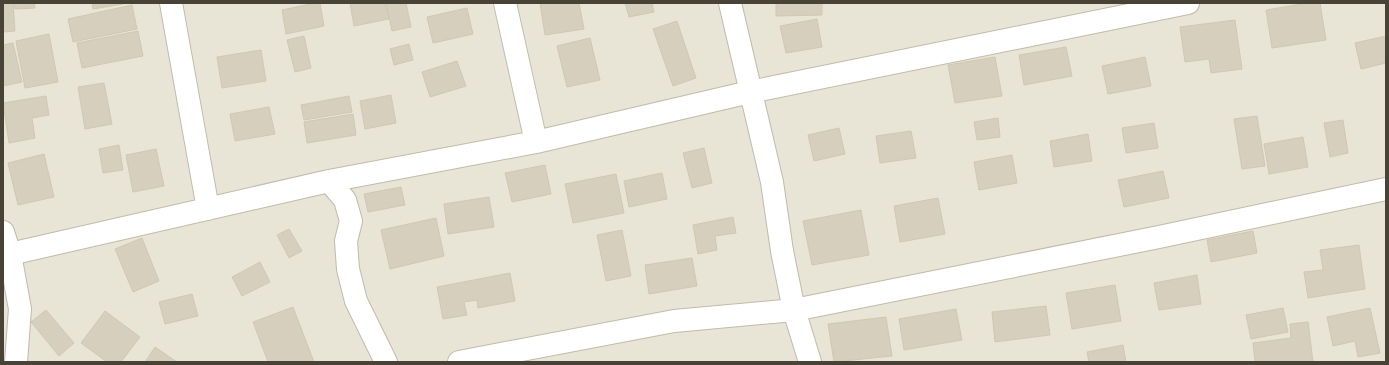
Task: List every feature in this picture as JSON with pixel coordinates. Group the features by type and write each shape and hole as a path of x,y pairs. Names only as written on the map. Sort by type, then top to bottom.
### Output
{"street":[{"path":"172,3 208,209"},
{"path":"505,3 536,142"},
{"path":"730,3 772,182 782,252 794,310 810,362"},
{"path":"10,254 329,181 536,142 750,92 1188,3"},
{"path":"329,181 345,200 351,221 346,241 348,269 356,301 386,362"},
{"path":"459,362 674,321 794,310 1151,239 1386,189"},
{"path":"3,232 10,254 20,309 16,362"}],"shaded area":[{"path":"3,3 1386,3 1386,362 3,362"}],"building":[{"path":"3,3 13,3 15,31 3,32"},
{"path":"14,3 34,3 35,8 15,9"},
{"path":"92,3 122,3 123,4 93,9"},
{"path":"320,3 324,26 286,34 282,10"},
{"path":"350,3 385,3 389,19 354,26"},
{"path":"386,3 406,3 411,27 392,31"},
{"path":"540,3 579,3 584,29 545,35"},
{"path":"625,3 652,3 654,12 629,17"},
{"path":"776,3 822,3 822,15 776,16"},
{"path":"1308,3 1320,3 1326,40 1272,48 1266,10"},
{"path":"132,5 137,29 73,42 68,19"},
{"path":"467,8 473,34 433,43 427,17"},
{"path":"817,19 822,47 786,53 780,26"},
{"path":"1235,20 1242,69 1211,73 1209,59 1185,62 1180,27"},
{"path":"677,21 696,78 673,86 653,29"},
{"path":"138,31 143,56 82,68 77,43"},
{"path":"49,34 58,82 25,88 16,41"},
{"path":"304,36 311,68 295,72 287,40"},
{"path":"1386,36 1386,63 1361,69 1355,43"},
{"path":"590,38 600,80 567,87 557,46"},
{"path":"13,43 22,82 3,86 3,45"},
{"path":"409,44 413,60 394,65 390,49"},
{"path":"1066,47 1072,76 1024,85 1019,55"},
{"path":"261,50 266,81 222,88 217,57"},
{"path":"995,57 1002,96 955,103 948,65"},
{"path":"1145,57 1151,86 1108,94 1102,66"},
{"path":"457,61 466,86 430,97 422,72"},
{"path":"104,83 112,124 85,129 78,87"},
{"path":"391,95 396,123 365,129 360,101"},
{"path":"46,96 49,115 32,118 35,138 9,143 3,103"},
{"path":"349,96 352,112 304,120 301,105"},
{"path":"269,107 275,134 235,141 230,114"},
{"path":"353,114 356,135 307,143 304,122"},
{"path":"1257,116 1265,166 1242,169 1234,119"},
{"path":"998,118 1000,137 977,140 974,122"},
{"path":"1343,120 1348,153 1330,157 1324,123"},
{"path":"1154,123 1158,148 1126,153 1122,128"},
{"path":"839,128 845,154 814,161 808,135"},
{"path":"911,131 916,158 880,163 876,136"},
{"path":"1088,134 1092,161 1054,167 1050,141"},
{"path":"1303,137 1308,167 1269,174 1264,144"},
{"path":"119,145 123,170 103,173 99,149"},
{"path":"704,148 712,183 692,188 683,153"},
{"path":"156,149 164,186 133,192 126,155"},
{"path":"44,154 54,197 18,205 8,163"},
{"path":"1012,155 1017,183 979,190 974,162"},
{"path":"545,165 551,194 512,202 505,173"},
{"path":"1163,171 1169,198 1124,207 1118,180"},
{"path":"662,173 667,199 629,207 624,181"},
{"path":"616,174 624,213 573,223 565,184"},
{"path":"401,187 405,205 368,212 364,194"},
{"path":"489,197 494,227 448,234 444,204"},
{"path":"938,198 945,234 900,242 894,206"},
{"path":"861,210 869,255 812,265 803,221"},
{"path":"733,217 736,233 715,236 717,250 698,254 693,225"},
{"path":"436,218 444,256 390,269 381,230"},
{"path":"289,229 302,251 289,258 277,235"},
{"path":"622,230 631,276 606,281 597,235"},
{"path":"1253,231 1257,253 1211,262 1207,240"},
{"path":"142,238 159,281 133,292 115,249"},
{"path":"1359,245 1365,289 1308,298 1304,272 1323,270 1320,250"},
{"path":"692,258 697,286 649,294 645,265"},
{"path":"260,262 270,282 242,296 232,277"},
{"path":"510,273 515,301 478,308 477,300 464,302 467,315 443,319 437,287"},
{"path":"1197,275 1201,304 1159,310 1154,283"},
{"path":"1115,285 1121,321 1072,329 1066,293"},
{"path":"192,294 198,316 165,324 159,302"},
{"path":"1046,306 1050,335 995,342 992,312"},
{"path":"293,307 314,362 268,362 253,322"},
{"path":"1283,308 1288,332 1251,339 1246,315"},
{"path":"1370,308 1380,353 1358,357 1355,341 1333,346 1327,317"},
{"path":"956,309 962,340 904,350 899,319"},
{"path":"46,310 74,343 59,356 31,322"},
{"path":"105,311 140,337 121,362 107,362 81,343"},
{"path":"886,317 892,356 834,362 828,324"},
{"path":"1308,322 1313,362 1255,362 1253,343 1291,338 1290,324"},
{"path":"1123,345 1126,362 1089,362 1087,352"},
{"path":"155,347 177,362 145,362"}]}
